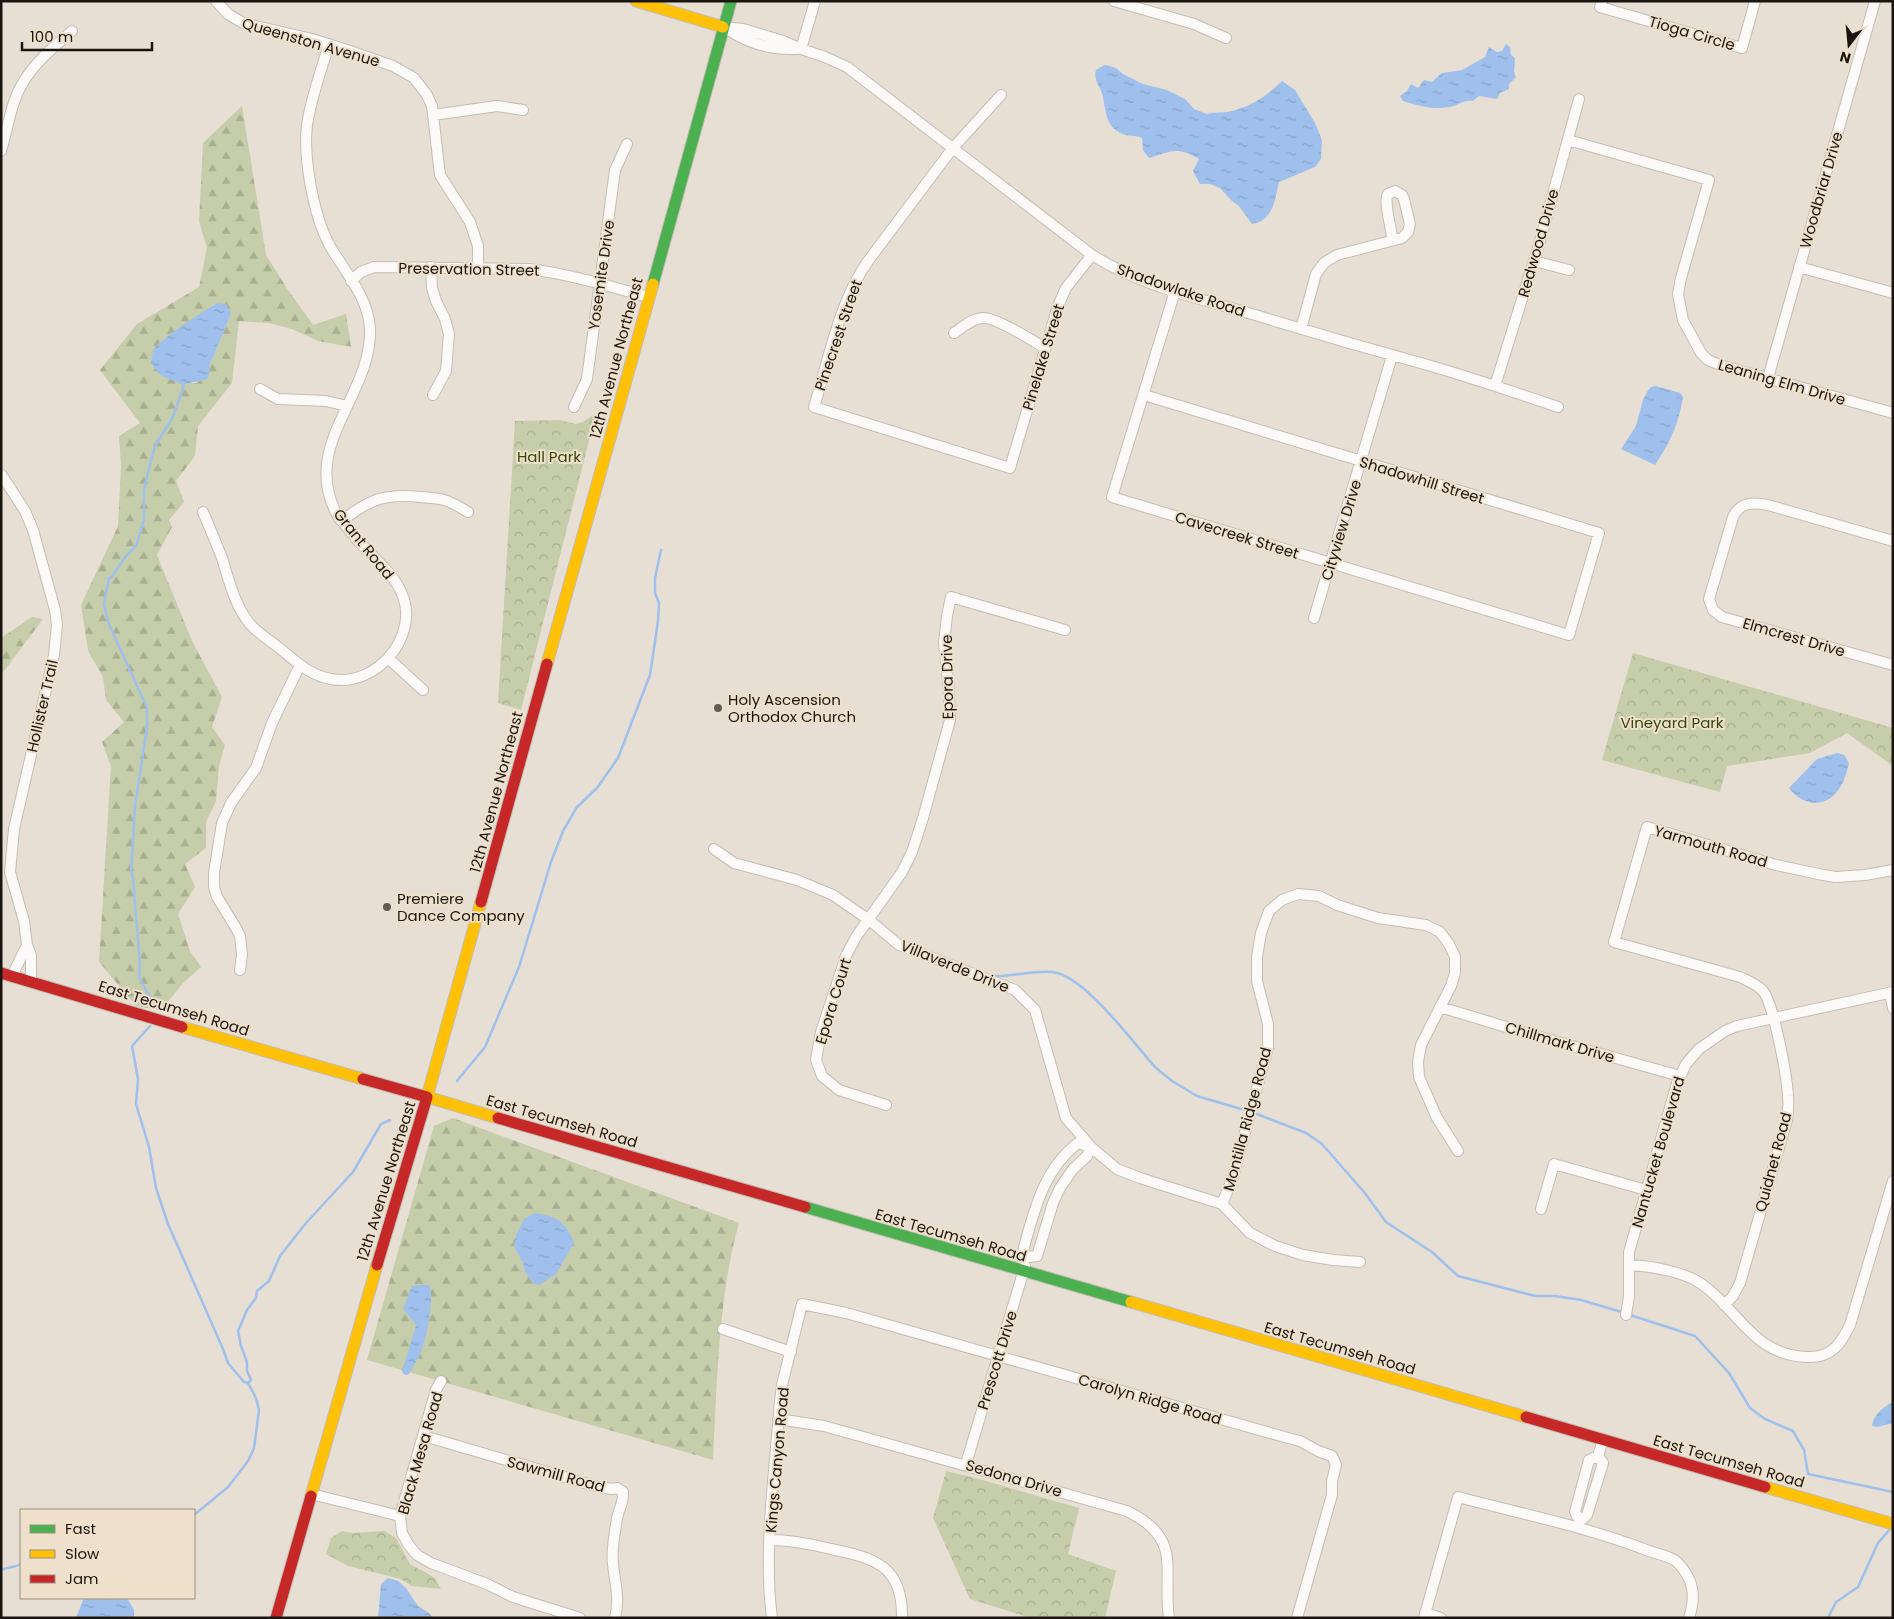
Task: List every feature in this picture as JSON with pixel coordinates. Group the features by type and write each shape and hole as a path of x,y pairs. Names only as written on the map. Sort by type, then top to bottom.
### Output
{"main road":[{"path":"636,1 724,27"},
{"name":"12th Avenue Northeast","path":"276,1618 427,1097 731,1"},
{"name":"East Tecumseh Road","path":"7,975 1893,1524"}],"street":[{"name":"Queenston Avenue","path":"216,1 221,8 237,21 329,44 405,71 421,86 432,106 440,175 470,222 478,246 478,267"},
{"path":"801,49 815,1"},
{"path":"1114,1 1194,24 1226,38"},
{"name":"Tioga Circle","path":"1602,1 1600,7 1742,48 1755,1"},
{"name":"Woodbriar Drive","path":"1768,378 1875,1"},
{"name":"Shadowlake Road","path":"724,27 741,39 780,50 801,49 847,67 1092,256 1126,275 1301,329 1417,362 1558,407"},
{"path":"1,150 12,109 24,82 36,65 72,31"},
{"name":"Grant Road","path":"204,512 236,600 245,617 257,632 300,666 320,676 341,680 365,675 380,666 395,649 403,633 406,610 399,588 390,575 342,521 333,507 325,477 328,453 368,354 370,332 365,305 320,227 314,202 307,151 309,112 329,44"},
{"path":"952,149 1001,95"},
{"name":"Redwood Drive","path":"1495,386 1534,261 1579,99"},
{"path":"433,115 497,106 523,110"},
{"name":"Leaning Elm Drive","path":"1568,140 1709,180 1679,288 1680,310 1705,358 1713,362 1893,413"},
{"name":"Yosemite Drive","path":"574,407 587,379 615,170 628,144"},
{"name":"Pinecrest Street","path":"952,149 856,279 847,300 814,407 1010,468"},
{"path":"1301,329 1316,274 1324,263 1338,255 1392,240"},
{"name":"Pinelake Street","path":"1010,468 1062,296 1092,256"},
{"path":"1534,261 1568,270"},
{"name":"Preservation Street","path":"351,281 361,272 374,267 478,267 550,271 648,297"},
{"path":"431,267 432,288 449,334 446,371 433,396"},
{"path":"1800,267 1893,293"},
{"name":"Cavecreek Street","path":"1174,291 1112,497 1569,635"},
{"path":"954,333 979,318 988,318 1045,348"},
{"name":"Cityview Drive","path":"1314,618 1392,356"},
{"path":"260,388 278,399 326,401 347,406"},
{"name":"Shadowhill Street","path":"1144,395 1599,533 1569,635"},
{"name":"Hollister Trail","path":"1,474 20,502 33,530 55,610 57,625 54,655 11,850 10,872 24,921 27,945 31,955 31,981"},
{"path":"342,521 369,502 399,495 446,500 468,512"},
{"name":"Elmcrest Drive","path":"1893,541 1768,506 1748,503 1738,509 1733,517 1710,594 1710,606 1722,617 1893,665"},
{"name":"Epora Drive","path":"869,920 902,872 912,852 945,740 950,720 944,643 951,597 1065,630"},
{"path":"388,658 423,690"},
{"path":"240,970 242,956 240,936 217,897 214,887 214,873 222,823 230,803 256,768 272,723 300,666"},
{"name":"Yarmouth Road","path":"1614,942 1647,827 1776,865 1823,875 1836,877 1865,875 1893,870"},
{"name":"Villaverde Drive","path":"714,849 734,864 797,880 833,895 869,920 899,945 1015,990 1035,1010 1066,1118 1091,1147 1117,1168 1140,1178 1222,1204 1250,1233 1275,1246 1303,1255 1360,1262"},
{"name":"Montilla Ridge Road","path":"1222,1204 1233,1177 1268,1047 1268,1024 1257,981 1257,956 1261,933 1269,911 1282,900 1298,894 1319,896 1360,913 1378,918 1426,925 1440,932 1449,944 1455,957 1455,973 1421,1046 1418,1062 1419,1076 1437,1118 1458,1151"},
{"name":"Epora Court","path":"869,920 856,937 846,956 820,1032 816,1060 822,1076 839,1090 886,1105"},
{"name":"Quidnet Road","path":"1614,942 1752,982 1762,991 1770,1004 1788,1095 1787,1120 1740,1283 1734,1296 1724,1306"},
{"path":"7,975 27,945"},
{"path":"1891,993 1893,1008"},
{"name":"Nantucket Boulevard","path":"1626,1315 1629,1296 1629,1252 1664,1122 1686,1064 1699,1049 1717,1036 1737,1026 1891,993"},
{"name":"Chillmark Drive","path":"1440,1007 1526,1034 1680,1076"},
{"path":"1078,1143 1091,1147 1087,1156 1072,1169 1060,1188 1053,1203 1038,1256 1028,1257 1023,1252 1024,1247 1040,1193 1046,1180 1068,1150 1078,1143"},
{"path":"1541,1209 1554,1164 1646,1190"},
{"path":"1630,1264 1648,1266 1692,1279 1703,1285 1763,1344 1781,1352 1802,1357 1827,1354 1839,1344 1855,1311 1893,1181"},
{"name":"Prescott Drive","path":"966,1464 1028,1257"},
{"name":"Carolyn Ridge Road","path":"802,1304 846,1313 1299,1441 1332,1456 1336,1464 1332,1481 1332,1494 1297,1618"},
{"name":"Kings Canyon Road","path":"772,1618 769,1599 770,1540 778,1419 782,1384 802,1304"},
{"path":"723,1329 791,1352"},
{"name":"Black Mesa Road","path":"441,1381 436,1390 400,1516 402,1533 408,1544 417,1555 431,1563 486,1584 550,1614 580,1618"},
{"name":"Sedona Drive","path":"778,1419 824,1426 966,1464 1127,1511 1141,1518 1153,1529 1163,1543 1168,1557 1167,1603 1170,1618"},
{"name":"Sawmill Road","path":"424,1436 595,1486 611,1489 617,1488 623,1492 624,1500 619,1508 615,1533 613,1563 619,1600 616,1618"},
{"path":"1579,1525 1587,1515 1603,1463 1598,1456 1603,1440"},
{"path":"311,1494 400,1516"},
{"path":"1441,1618 1425,1615 1458,1497 1579,1525 1676,1561 1691,1580 1693,1604 1689,1618"},
{"path":"770,1540 793,1540 863,1556 880,1565 892,1577 900,1590 902,1618"}],"green space":[{"path":"242,106 266,255 313,325 346,314 351,347 318,341 292,329 269,323 239,321 232,383 198,426 195,456 176,481 184,502 169,520 172,527 157,555 192,641 222,697 212,727 225,745 219,766 216,801 206,822 206,848 185,864 195,887 178,914 190,951 201,967 183,983 161,1010 136,1006 99,962 111,766 102,742 124,722 106,700 103,677 88,650 81,605 118,526 121,466 119,436 140,423 100,370 137,324 199,287 207,248 199,221 203,143","holes":["217,303 231,314 209,367 197,383 189,383 157,346 165,338"]},
{"name":"Hall Park","path":"596,413 521,710 498,703 515,421 559,420 576,424 583,422"},
{"path":"32,617 43,619 1,675 1,638"},
{"name":"Vineyard Park","path":"1633,653 1893,728 1893,766 1847,733 1810,753 1727,766 1720,792 1602,760"},
{"path":"453,1118 739,1223 732,1251 723,1310 717,1371 713,1460 367,1360 434,1126"},
{"path":"946,1471 1079,1508 1068,1554 1116,1571 1105,1618 1031,1618 970,1599 933,1518"},
{"path":"342,1531 353,1533 384,1531 396,1538 410,1564 435,1578 441,1589 412,1586 401,1579 348,1566 326,1554 331,1538"}],"water":[{"path":"1506,44 1510,47 1511,55 1515,58 1514,72 1516,77 1509,84 1509,89 1500,93 1497,99 1479,96 1473,101 1466,101 1450,107 1432,108 1403,101 1400,96 1407,91 1411,84 1418,88 1424,80 1432,82 1442,73 1462,70 1485,57 1489,47 1497,52 1502,51"},
{"path":"1105,65 1116,68 1123,74 1143,84 1167,90 1185,99 1194,109 1207,114 1227,112 1250,104 1270,92 1282,81 1295,90 1315,123 1322,140 1321,159 1315,167 1279,182 1269,214 1265,219 1252,224 1239,206 1220,188 1210,184 1200,184 1193,171 1199,159 1180,151 1163,153 1149,158 1143,150 1142,138 1126,135 1114,129 1108,120 1102,93 1095,74 1096,70"},
{"path":"217,303 226,304 231,314 209,367 208,378 183,385 160,375 151,363 153,351 163,340"},
{"path":"1656,386 1680,393 1683,397 1673,432 1655,465 1621,449 1636,426 1647,392 1651,387"},
{"path":"1837,753 1844,755 1849,763 1841,786 1829,799 1823,802 1808,802 1801,799 1789,788 1817,759"},
{"path":"535,1213 560,1221 568,1230 574,1243 556,1274 539,1285 534,1284 525,1272 523,1263 514,1246 516,1235 524,1219"},
{"path":"429,1285 431,1290 430,1315 422,1350 409,1374 405,1375 402,1372 416,1325 403,1309 412,1286"},
{"path":"1893,1402 1893,1423 1877,1427 1872,1426 1879,1412"},
{"path":"388,1578 398,1581 406,1588 418,1606 433,1618 378,1618 381,1584"},
{"path":"128,1599 134,1610 134,1618 76,1618 83,1600"}],"waterway":[{"path":"152,1001 139,977 140,964 131,872 135,806 147,727 147,708 108,622 104,604 109,578 112,577 125,557 136,546 144,520 144,490 151,460 156,444 172,419 183,385"},
{"path":"457,1081 485,1047 519,967 551,862 563,831 577,807 597,788 618,758 650,675 659,603 655,593 655,578 661,550"},
{"path":"992,976 1045,972 1066,976 1080,985 1094,998 1156,1068 1172,1081 1197,1096 1248,1111"},
{"path":"150,1026 132,1046 138,1079 136,1104 149,1147 156,1188 168,1224 228,1363 244,1382 248,1383"},
{"path":"1254,1113 1306,1133 1322,1144 1364,1192 1386,1222 1432,1252 1458,1276 1535,1296 1555,1296 1581,1300 1625,1313"},
{"path":"195,1514 228,1487 248,1461 254,1448 259,1410 256,1398 248,1383 251,1380 247,1371 247,1362 238,1331 247,1310 256,1298 257,1291 269,1281 280,1256 306,1223 353,1172 381,1124 390,1120"},
{"path":"1630,1315 1695,1336 1729,1373 1750,1408 1765,1419 1793,1431 1804,1450 1808,1474 1893,1492"},
{"path":"1828,1618 1836,1602 1858,1587 1878,1543 1890,1529"},
{"path":"1,1570 20,1564"}],"traffic: fast":[{"path":"653,284 731,1"},
{"path":"805,1207 1131,1302"}],"traffic: slow":[{"path":"636,1 723,27"},
{"path":"547,664 653,284"},
{"path":"481,902 427,1097 498,1118"},
{"path":"182,1027 363,1079"},
{"path":"311,1496 377,1265"},
{"path":"1131,1302 1526,1417"},
{"path":"1765,1487 1893,1524"}],"traffic: jam":[{"path":"481,902 547,664"},
{"path":"1,973 182,1027"},
{"path":"363,1079 427,1097 377,1265"},
{"path":"498,1118 805,1207"},
{"path":"1526,1417 1765,1487"},
{"path":"276,1618 311,1496"}],"place":[{"name":"Holy Ascension Orthodox Church","path":"718,708"},
{"name":"Premiere Dance Company","path":"387,907"}]}
